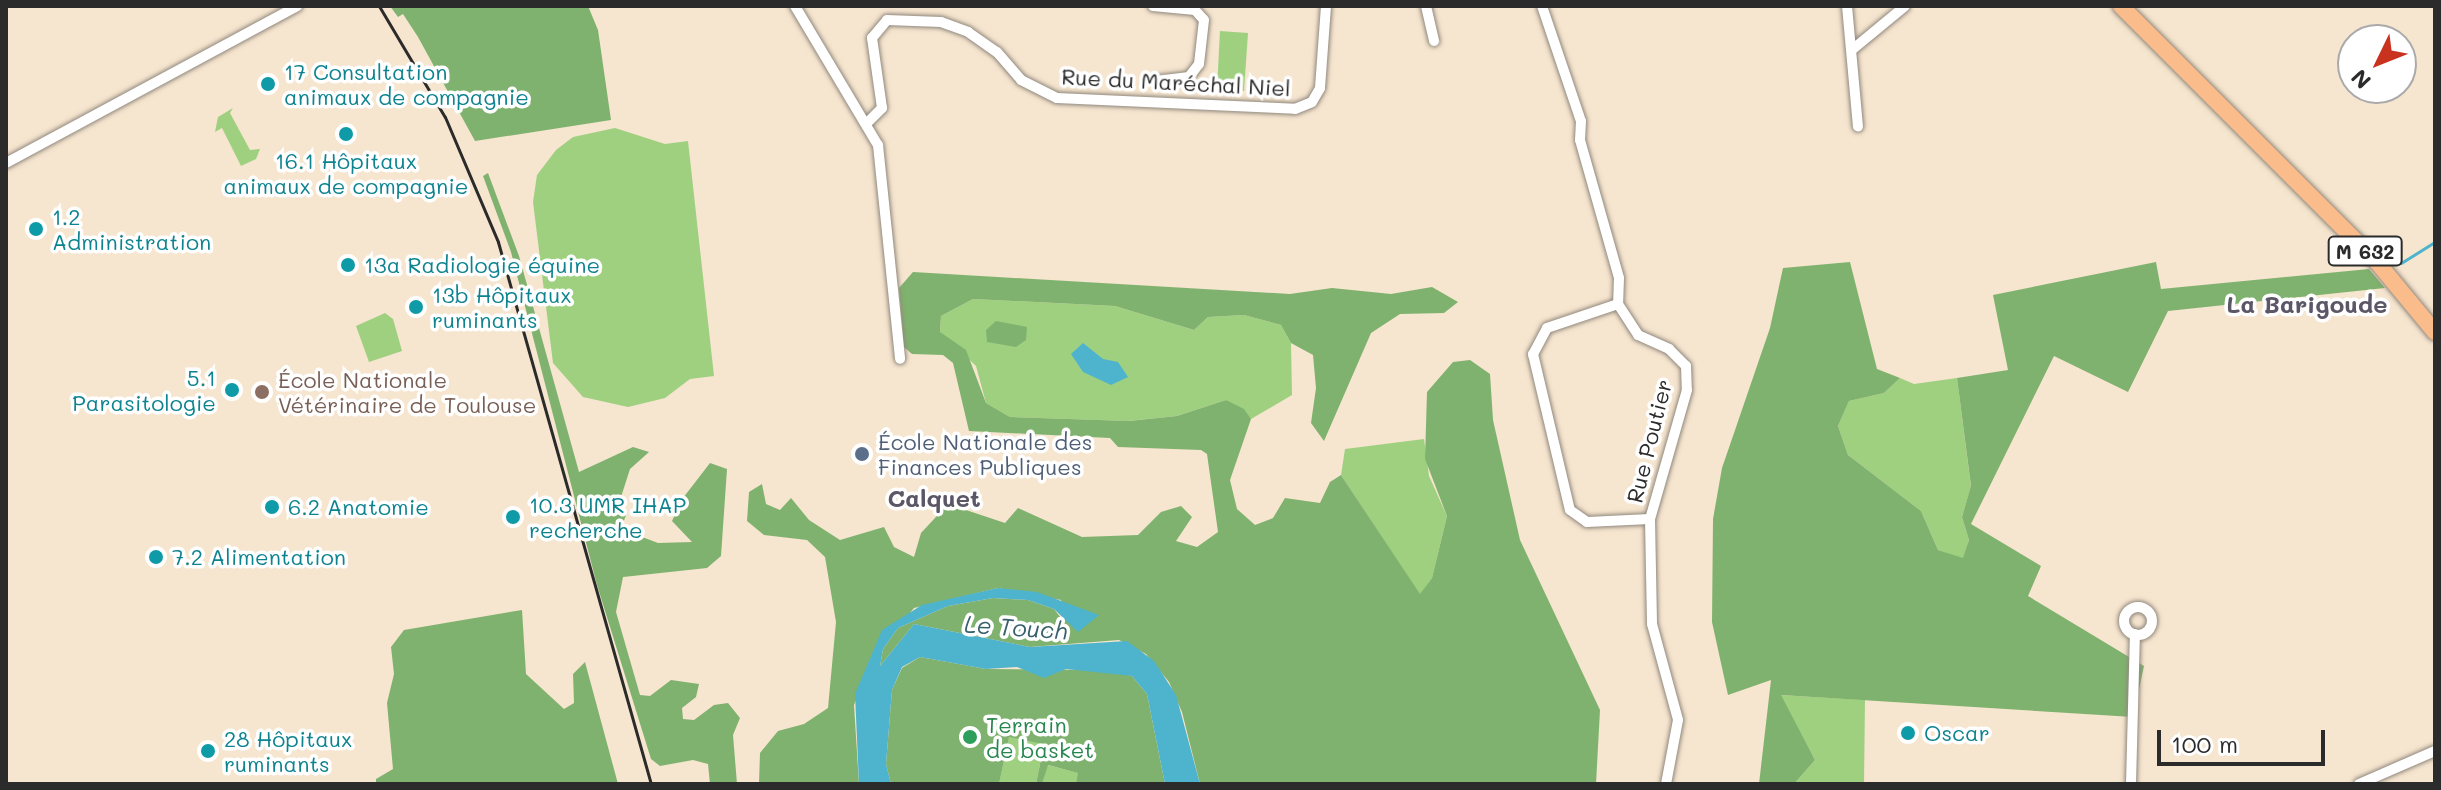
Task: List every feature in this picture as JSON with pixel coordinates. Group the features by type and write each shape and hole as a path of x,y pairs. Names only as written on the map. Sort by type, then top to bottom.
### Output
{"main road":[{"name":"M 632","path":"2121,6 2397,283 2435,332"},
{"name":"M 632","path":"2291,174 2360,234 2435,318"}],"street":[{"path":"6,163 297,6"},
{"path":"795,6 868,122 878,145 900,359"},
{"path":"1153,6 1195,10 1204,20 1199,64 1189,77 1158,81"},
{"name":"Rue du Maréchal Niel","path":"868,122 882,108 872,38 887,20 941,22 968,32 997,52 1021,80 1057,98 1295,109 1312,102 1320,88 1326,6"},
{"path":"1426,6 1434,41"},
{"path":"1542,6 1581,121 1580,140 1619,278 1618,304 1547,328 1533,354 1570,510 1587,522 1650,519"},
{"path":"1847,6 1858,126"},
{"path":"1853,49 1905,6"},
{"name":"Rue Poutier","path":"1618,304 1638,335 1669,349 1686,366 1687,390 1650,519 1652,624 1678,720 1666,784"},
{"path":"2131,784 2135,634"},
{"path":"2359,784 2435,751"}],"green space":[{"path":"390,6 588,6 598,30 611,120 475,141 418,37 403,14 398,17"},
{"path":"1220,31 1248,33 1244,91 1217,89"},
{"path":"233,108 230,113 250,150 260,149 256,159 241,166 222,128 215,132 218,117"},
{"path":"615,128 665,144 688,141 714,376 690,379 665,398 628,407 583,397 553,363 533,202 537,175 556,150 573,137"},
{"path":"488,173 519,256 579,472 633,447 649,452 630,469 621,497 626,515 621,529 658,543 692,542 672,521 683,498 710,463 727,469 721,556 707,568 623,577 616,612 640,695 650,696 671,680 699,684 696,697 682,708 683,719 694,720 714,705 728,703 740,718 733,735 737,784 710,784 708,764 693,760 660,766 651,759 597,585 511,252 483,176"},
{"path":"1850,262 1877,369 1900,378 1884,393 1849,401 1838,426 1848,455 1921,511 1938,550 1963,558 1969,540 1962,517 1971,486 1957,378 2008,370 1993,295 2156,262 2161,289 2369,269 2385,288 2168,311 2128,392 2054,356 1971,524 2041,566 2028,596 2144,666 2133,717 1781,695 1815,760 1794,784 1759,784 1771,680 1728,695 1712,622 1713,519 1722,468 1770,328 1783,268"},
{"path":"913,272 1290,294 1332,288 1391,294 1432,287 1458,302 1444,313 1400,314 1371,333 1324,441 1311,423 1316,388 1313,355 1291,343 1281,325 1244,315 1208,317 1194,330 1115,306 973,299 941,316 940,332 966,350 986,403 1010,417 1129,421 1177,416 1226,400 1244,409 1251,419 1230,480 1237,509 1255,525 1273,518 1285,498 1320,503 1330,482 1341,475 1420,594 1432,578 1447,516 1425,459 1427,392 1453,362 1470,360 1490,374 1493,420 1520,540 1600,710 1596,784 1200,784 1182,712 1169,682 1146,654 1119,640 1030,647 914,624 880,666 883,649 898,628 948,606 993,598 1028,600 1054,609 1064,622 1061,600 998,588 914,608 872,659 854,705 859,784 759,784 760,753 778,731 804,724 828,708 836,622 825,557 807,540 764,535 747,521 749,492 762,484 766,504 780,510 791,498 809,520 840,540 884,527 894,547 914,557 921,533 948,504 1005,523 1018,508 1082,537 1138,535 1161,512 1181,506 1192,517 1176,541 1197,547 1218,532 1207,454 1201,450 1118,447 1110,438 969,431 953,363 943,355 912,354 904,347 899,288"},
{"path":"973,299 1115,306 1194,330 1208,317 1244,315 1281,325 1291,343 1292,395 1251,419 1226,400 1177,416 1128,421 1010,417 986,403 976,366 940,332 941,316"},
{"path":"385,313 393,319 402,351 369,362 356,326"},
{"path":"996,321 1027,327 1026,340 1016,347 987,342 986,330"},
{"path":"1900,378 1914,384 1957,378 1971,487 1962,517 1969,540 1964,559 1938,550 1921,511 1848,455 1838,426 1849,401 1884,393"},
{"path":"1424,439 1429,476 1447,516 1432,578 1420,595 1341,475 1345,449"},
{"path":"522,610 526,674 564,709 574,703 573,674 585,662 618,784 376,784 376,779 393,769 387,703 394,674 391,647 404,630"},
{"path":"920,657 986,669 1106,670 1132,676 1147,694 1165,784 1076,784 1078,773 1048,765 1042,784 1036,784 1044,744 1009,737 999,784 891,784 886,764 892,690 902,668"},
{"path":"1780,695 1865,700 1864,784 1794,784 1815,760"},
{"path":"1012,721 1047,728 1036,784 999,784"},
{"path":"1047,765 1079,773 1076,784 1042,784"}],"water":[{"path":"1083,343 1103,359 1118,362 1128,377 1111,385 1083,372 1071,354"},
{"path":"998,588 1037,592 1099,615 1078,632 1054,609 1028,600 993,598 948,606 898,628 883,649 880,666 914,624 1030,647 1127,641 1154,661 1176,695 1200,784 1165,784 1147,694 1132,676 1066,669 1044,678 1017,667 986,669 920,657 902,667 892,690 886,764 891,784 859,784 855,694 882,630 922,605"}],"waterway":[{"path":"2401,263 2435,242"}],"railway":[{"path":"379,6 445,117 498,242 651,784"}],"place":[{"name":"17 Consultation animaux de compagnie","path":"268,84"},
{"name":"16.1 Hôpitaux animaux de compagnie","path":"346,134"},
{"name":"1.2 Administration","path":"36,229"},
{"name":"13a Radiologie équine","path":"348,265"},
{"name":"13b Hôpitaux ruminants","path":"416,307"},
{"name":"5.1 Parasitologie","path":"232,390"},
{"name":"École Nationale Vétérinaire de Toulouse","path":"262,392"},
{"name":"École Nationale des Finances Publiques","path":"862,454"},
{"name":"6.2 Anatomie","path":"272,507"},
{"name":"10.3 UMR IHAP recherche","path":"513,517"},
{"name":"7.2 Alimentation","path":"156,557"},
{"name":"Oscar","path":"1908,733"},
{"name":"Terrain de basket","path":"970,737"},
{"name":"28 Hôpitaux ruminants","path":"208,751"}],"district":[{"name":"La Barigoude","path":"2307,304"},
{"name":"Calquet","path":"934,498"}],"water label":[{"name":"Le Touch","path":"1016,627"}]}
